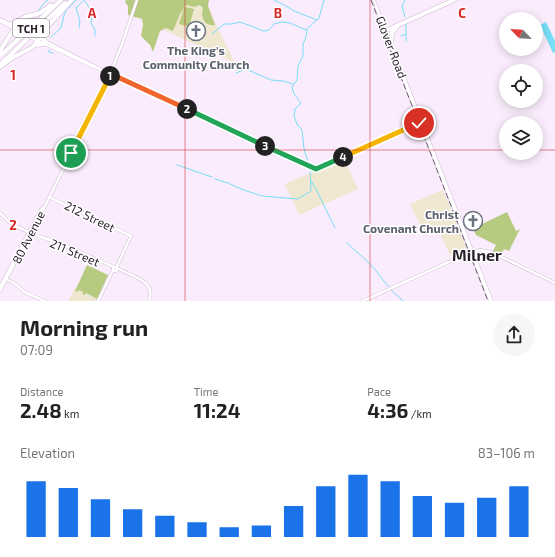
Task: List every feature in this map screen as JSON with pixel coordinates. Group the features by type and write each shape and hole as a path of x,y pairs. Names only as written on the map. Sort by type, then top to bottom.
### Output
{"highway":[{"path":"0,51 12,28 18,22 23,18 44,11 58,0"},
{"name":"TCH 1","path":"0,56 61,0"},
{"name":"TCH 1","path":"0,65 69,0"},
{"path":"0,65 35,45 43,32 72,0"},
{"path":"385,31 454,0"},
{"path":"391,46 390,38 392,32 402,23"},
{"name":"Glover Road","path":"385,31 410,94 420,124"},
{"path":"35,45 45,43 42,38 43,32"},
{"name":"Glover Road","path":"410,94 420,124 470,247"},
{"path":"470,247 477,251"},
{"path":"470,247 470,253 491,301"}],"main road":[{"name":"80 Avenue","path":"0,287 46,203 111,74 137,0"},
{"name":"Glover Road","path":"374,0 385,31"},
{"path":"0,20 12,28 316,169 420,124"},
{"path":"406,129 420,124"},
{"name":"212 Street","path":"49,197 131,236 115,269"},
{"name":"211 Street","path":"0,213 10,223 143,280 150,290 151,295 149,301"},
{"name":"80 Avenue","path":"0,291 30,232"},
{"path":"363,301 477,251 488,251 555,283"},
{"path":"98,301 115,269"},
{"path":"6,279 16,284 26,293 45,301"}],"shaded area":[{"path":"204,0 235,63 162,29 170,9"},
{"path":"344,158 358,189 299,215 285,184"},
{"path":"443,190 466,247 461,249 463,254 452,260 438,229 425,235 410,204"},
{"path":"75,288 97,299 96,301 68,301"}],"green space":[{"path":"126,0 209,0 208,6 215,25 208,24 204,21 202,15 203,8 201,6 199,5 195,7 186,5 185,7 194,9 189,27 179,24 184,8 173,31 166,28 160,31 153,52 150,45 141,36 143,25 142,19 128,15 128,6 125,2"},
{"path":"507,212 516,231 520,229 509,251 504,249 501,255 493,251 496,245 476,235 471,225 480,221 482,224"},
{"path":"87,265 108,275 97,299 86,293 85,295 82,294 83,292 79,290 77,292 75,291"}],"water":[{"path":"546,22 555,41 555,52 553,53 543,31 543,24"}],"waterway":[{"path":"39,10 48,0"},
{"path":"69,8 76,0"},
{"path":"84,0 92,12 91,23 95,30 95,36"},
{"path":"274,0 294,11 317,20"},
{"path":"309,165 304,149 302,130 297,124 294,116 295,109 301,103 294,94 292,87 297,80 298,66 303,56 303,44 307,29 319,18 324,0"},
{"path":"405,0 402,6 405,17"},
{"path":"80,28 80,21 76,8 83,1"},
{"path":"51,37 61,28 64,15 68,7"},
{"path":"212,34 224,24 240,22 264,31 269,30 274,24 282,22 290,23 306,30"},
{"path":"406,24 406,41"},
{"path":"401,36 406,34"},
{"path":"49,50 49,52 53,53"},
{"path":"236,73 246,69 271,80 293,84"},
{"path":"177,165 212,177"},
{"path":"215,179 262,196 298,199 311,191 310,169"},
{"path":"311,181 335,228"},
{"path":"347,243 378,273"},
{"path":"378,274 389,287"},
{"path":"391,290 403,301"}],"railway":[{"path":"371,0 488,301"}],"place":[{"name":"The King's Community Church","path":"196,31"},
{"name":"Christ Covenant Church","path":"473,221"}],"district":[{"name":"Milner","path":"477,254"}],"route":[{"path":"71,153 111,74 316,169 419,123"}]}
